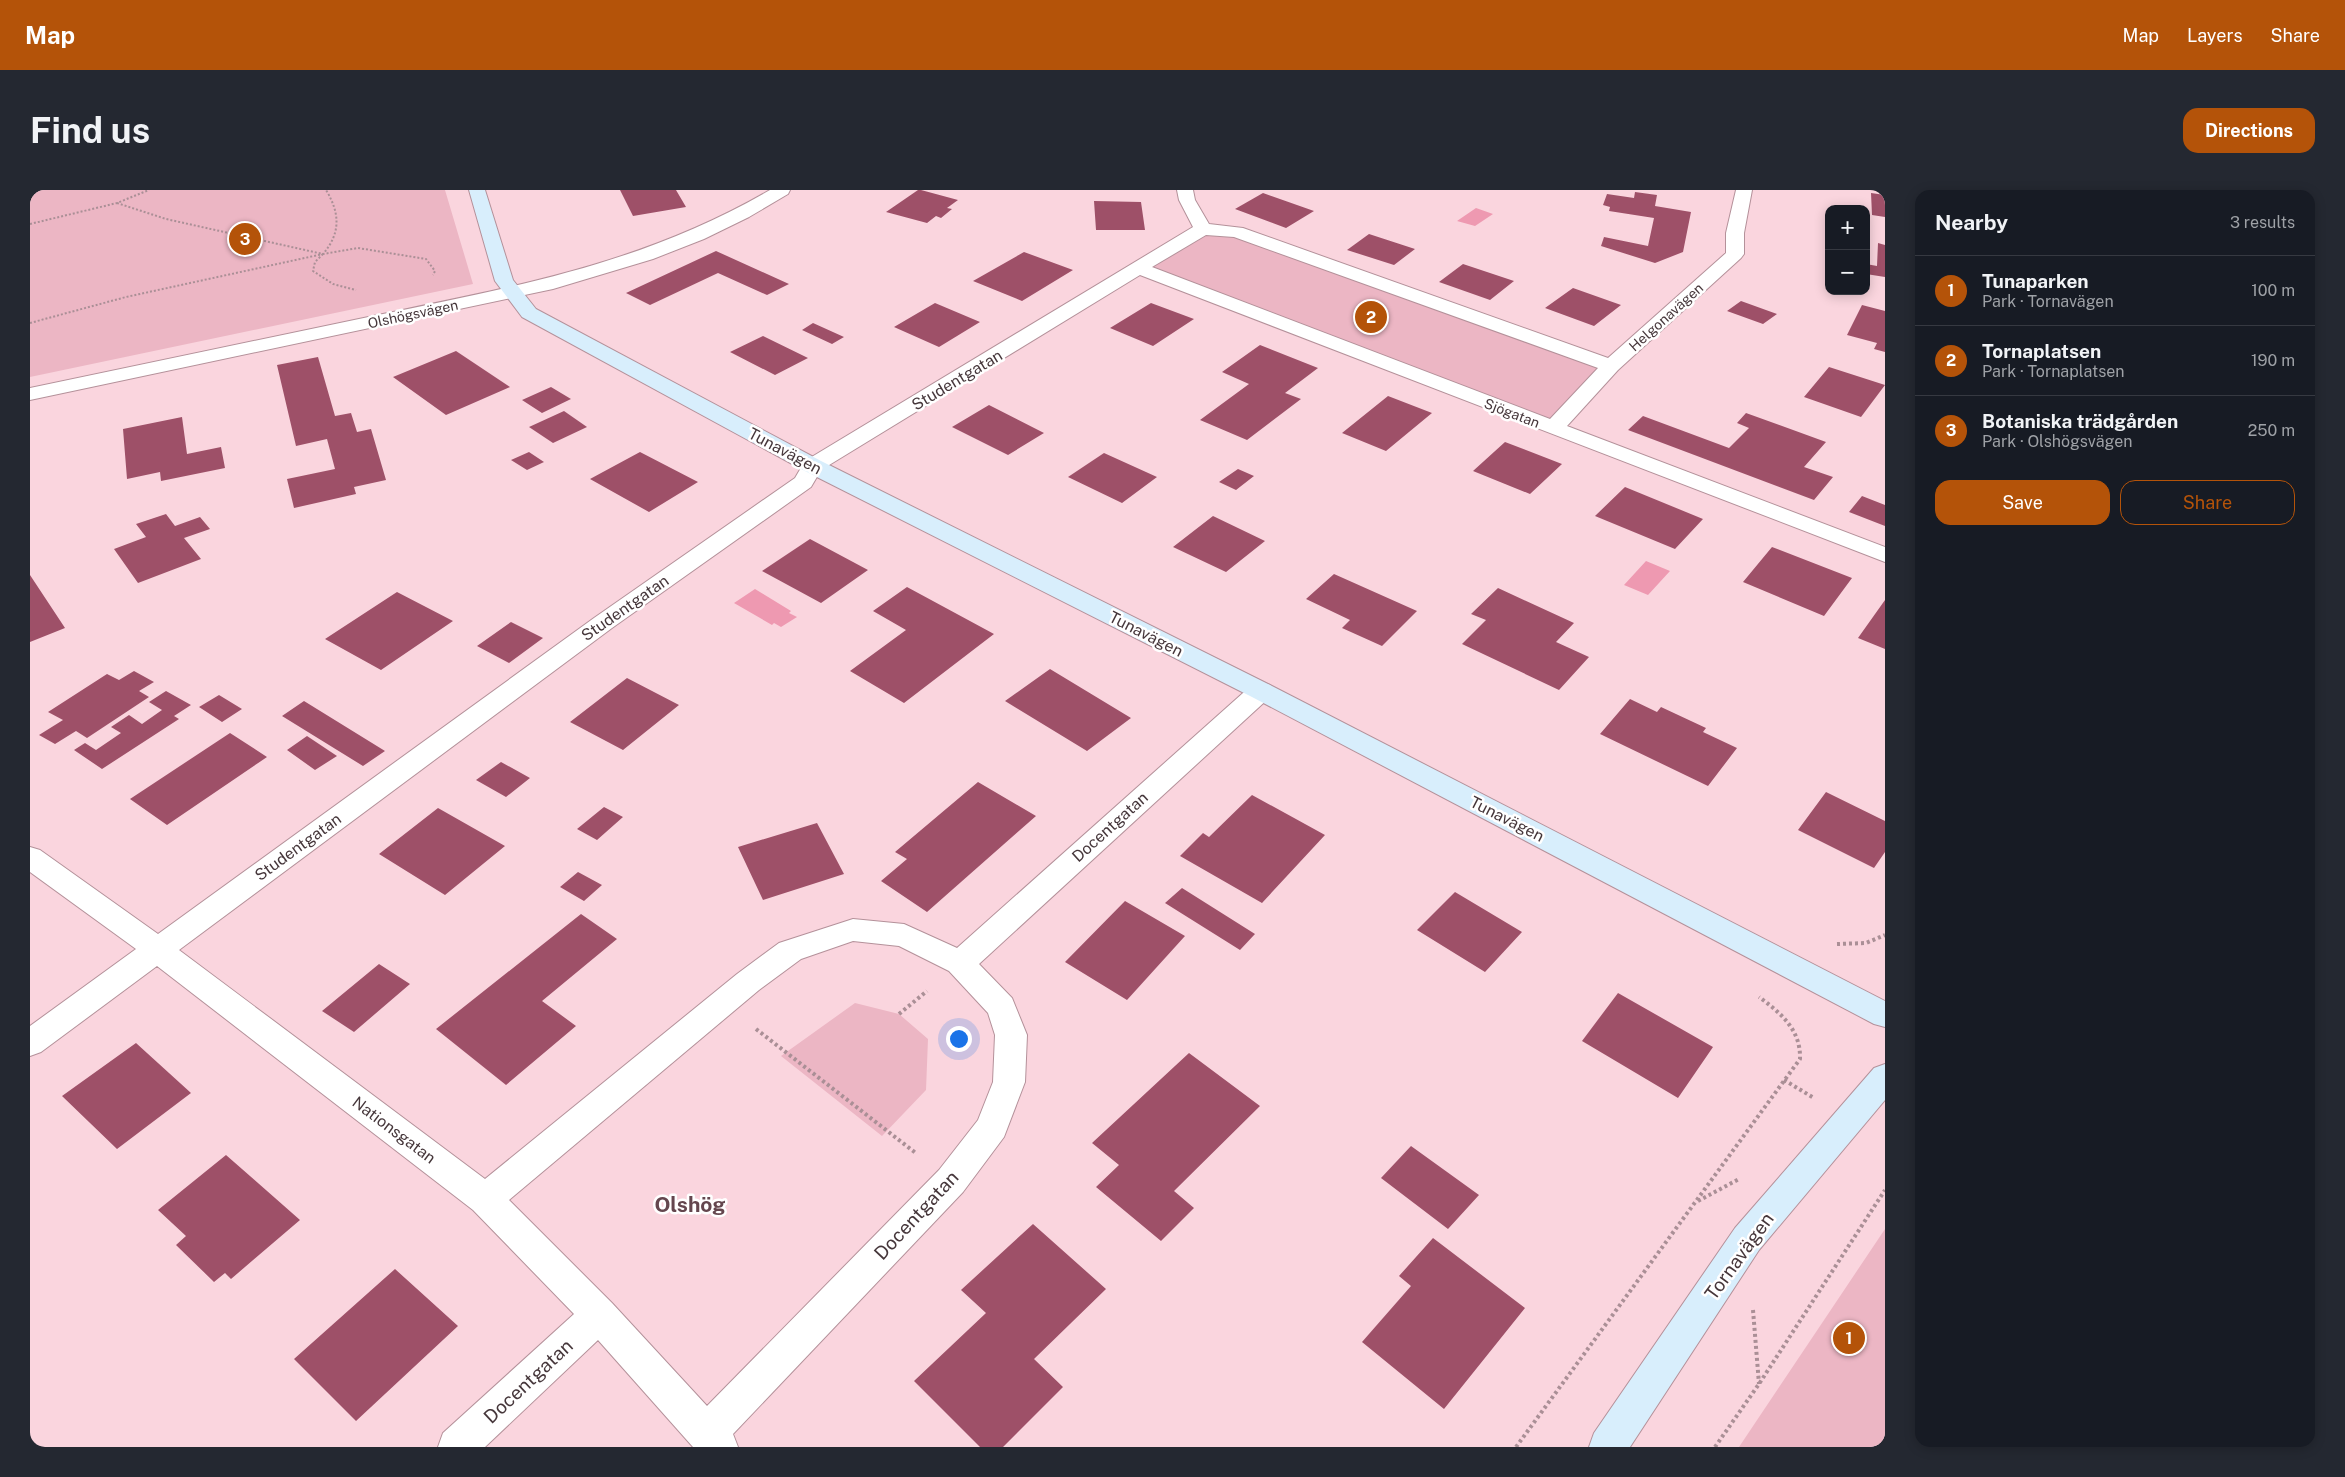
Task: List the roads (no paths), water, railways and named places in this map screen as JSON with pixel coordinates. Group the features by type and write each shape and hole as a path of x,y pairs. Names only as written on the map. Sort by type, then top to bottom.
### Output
{"street":[{"name":"Tunavägen","path":"477,190 504,281 529,313 813,466 1261,692 1885,1015"},
{"name":"Olshögsvägen","path":"30,394 513,294 655,252 698,235 743,213 782,190"},
{"path":"1185,190 1187,200 1203,229 1237,232 1611,366"},
{"name":"Helgonavägen","path":"1553,428 1611,366 1734,254 1735,234 1744,190"},
{"name":"Studentgatan","path":"30,1043 595,629 752,520 803,482 813,466 1203,229"},
{"name":"Sjögatan","path":"1140,269 1885,555"},
{"name":"Docentgatan","path":"960,963 1261,692"},
{"name":"Nationsgatan","path":"30,857 157,949 485,1199 599,1315 713,1440"},
{"name":"Docentgatan","path":"485,1199 722,1002 790,951 853,930 904,935 960,963 1001,1007 1011,1036 1009,1082 992,1128 951,1181 713,1440"},
{"name":"Tornavägen","path":"1608,1447 1747,1239 1885,1077"},
{"name":"Docentgatan","path":"457,1447 599,1315"}],"place":[{"name":"Botaniska trädgården","path":"245,239"},
{"name":"Tornaplatsen","path":"1371,317"},
{"name":"Tunaparken","path":"1849,1338"}],"district":[{"name":"Olshög","path":"690,1204"}]}
